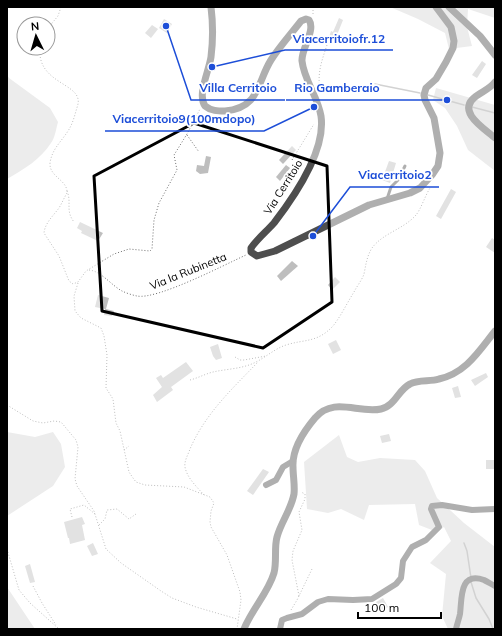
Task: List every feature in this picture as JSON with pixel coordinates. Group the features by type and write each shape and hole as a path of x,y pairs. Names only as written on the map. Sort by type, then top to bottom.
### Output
{"street":[{"path":"211,7 211,59 202,102 208,109 221,111 235,109 246,104 259,88 270,62 276,53 301,21 306,19 309,20"},
{"path":"251,252 257,256 275,251 369,205 410,193 420,188 432,175 440,160 440,153 434,118 424,95 426,88 436,79 446,62 453,48 454,41 451,26 436,7"},
{"path":"449,7 480,36 495,56"},
{"name":"Via Cerritoio","path":"251,252 251,248 254,244 273,224 286,206 312,163 320,141 322,128 320,113 302,62 302,55 312,24 309,20"},
{"path":"495,82 473,98 469,107 469,112 472,118 495,138"},
{"path":"244,629 272,578 278,536 292,504 294,493 293,461 296,449 312,421 320,413 327,409 342,406 371,409 385,407 396,398 404,387 415,381 437,380 455,374 473,360 495,331"},
{"path":"266,485 276,480 284,466 293,461"},
{"path":"280,629 282,620 302,614 318,602 328,599 372,599 396,584 401,578 404,562 412,547 426,540 440,527 431,509 432,506 442,505 472,510 495,508"},
{"path":"456,629 460,614 463,586 468,581 473,579 483,580 495,586"}],"lane":[{"path":"386,200 391,187 398,180 405,166"}],"path":[{"path":"56,18 61,7"},
{"path":"309,20 313,14 313,7"},
{"path":"320,96 318,80 328,45"},
{"path":"40,56 44,67 56,80 74,92 78,99 78,105 69,129 56,146 50,162 51,171 65,185 69,194 68,212 74,222"},
{"path":"202,102 199,114 175,152 174,159 177,170 159,203 156,213 152,249 129,249 121,251 88,270 78,282 74,296 75,311 81,318 101,328 104,336 107,355 106,388 112,399 116,423 120,431 129,472 136,482 145,485 184,487 213,500 214,503 210,516 211,527 227,555 240,592 241,600 237,629"},
{"path":"292,160 320,113"},
{"path":"187,134 199,152"},
{"path":"190,380 197,379 214,372 248,366 286,345 314,339 332,326 360,282 364,274 365,264 369,253 373,247 379,240 399,228 416,215 433,182"},
{"path":"67,191 61,204 46,225 44,233 59,256 69,281 73,284 78,282"},
{"name":"Via la Rubinetta","path":"88,270 94,271 122,291 137,296 152,295 195,278 251,252"},
{"path":"235,357 240,360 244,360 266,356"},
{"path":"204,495 187,473 185,466 186,460 198,433 212,411 260,360"},
{"path":"7,405 33,421 43,423 54,421 61,422 76,440 78,447 75,479 77,486 96,515 106,549 121,563 161,591 190,605 238,619"},
{"path":"124,451 129,446"},
{"path":"294,493 300,492 304,494 305,499 299,512 302,530 292,556 300,596"},
{"path":"72,517 70,509 84,505 96,515"},
{"path":"99,525 105,519 107,510 117,509 129,519 136,514"},
{"path":"7,549 19,590 30,603 58,628"},
{"path":"290,611 300,596 312,569"},
{"path":"33,586 49,616 58,628"}],"highlighted area":[{"path":"194,123 327,166 332,302 263,348 102,311 94,176"}],"shaded area":[{"path":"390,7 495,7 495,18 468,9 467,27 472,46 449,49 445,33"},
{"path":"7,75 50,108 58,122 52,141 47,149 25,168 7,179"},
{"path":"436,88 495,105 495,171 468,150 457,126 445,108 433,100"},
{"path":"7,432 35,437 53,432 61,444 65,467 53,486 7,516"},
{"path":"339,435 347,457 358,462 380,458 415,460 425,471 437,498 464,523 495,547 495,629 448,629 442,616 446,574 430,563 451,541 444,527 437,532 419,525 415,504 369,505 364,520 341,509 328,513 307,509 304,462"},
{"path":"7,587 35,629 7,629"}],"building":[{"path":"339,18 343,20 335,40 329,37 331,31 333,32"},
{"path":"164,19 172,24 167,33 159,28"},
{"path":"152,25 158,29 151,38 145,33"},
{"path":"482,61 486,64 477,78 472,75"},
{"path":"292,146 296,150 283,164 279,160"},
{"path":"206,156 211,157 208,173 200,174 196,171 197,165 204,166"},
{"path":"389,161 396,163 390,183 382,180"},
{"path":"286,165 290,168 280,181 276,177"},
{"path":"451,189 456,192 441,219 436,216"},
{"path":"80,222 103,233 98,241 81,233 82,231 77,228"},
{"path":"492,238 495,240 495,253 486,247"},
{"path":"292,261 298,266 281,281 277,276"},
{"path":"335,277 340,282 332,290 328,285"},
{"path":"98,295 109,298 106,309 114,311 112,316 104,315 105,309 95,307"},
{"path":"336,340 341,350 333,354 328,344"},
{"path":"218,344 222,358 216,360 210,347"},
{"path":"186,362 193,371 171,387 173,390 157,402 153,395 162,387 156,378 161,375 163,378"},
{"path":"486,373 488,377 475,386 471,380"},
{"path":"458,386 461,397 455,398 452,388"},
{"path":"389,434 391,441 382,443 380,436"},
{"path":"486,460 495,460 495,469 486,469"},
{"path":"263,469 269,472 253,495 247,491"},
{"path":"82,517 85,524 82,525 85,540 70,544 64,522"},
{"path":"93,543 98,554 92,556 87,546"},
{"path":"30,564 35,582 30,583 25,566"},
{"path":"383,598 388,607 381,611 376,602"}],"waterway":[{"path":"375,84 420,93"},
{"path":"428,95 464,105"},
{"path":"472,107 495,113"},
{"path":"464,543 467,551 471,578"},
{"path":"471,582 476,598 489,619 493,629"}],"place":[{"name":"Villa Cerritoio","path":"166,26"},
{"name":"Viacerritoiofr.12","path":"212,67"},
{"name":"Rio Gamberaio","path":"447,100"},
{"name":"Viacerritoio9(100mdopo)","path":"314,107"},
{"name":"Viacerritoio2","path":"313,236"}]}
